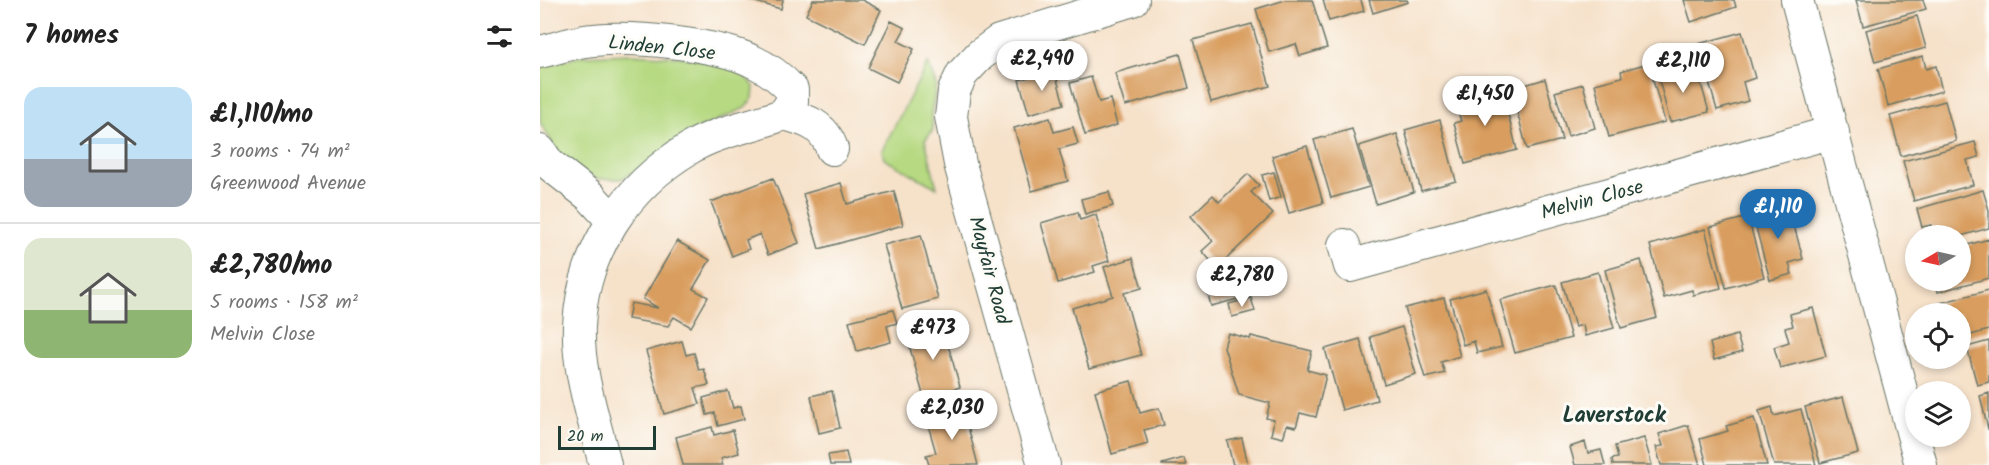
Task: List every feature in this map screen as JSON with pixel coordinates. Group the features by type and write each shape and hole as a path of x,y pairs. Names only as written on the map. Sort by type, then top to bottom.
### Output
{"street":[{"name":"Mayfair Road","path":"1044,465 960,164 951,117 954,91 962,74 999,41 1133,0"},
{"path":"1797,0 1921,465"},
{"name":"Linden Close","path":"540,52 593,40 697,46 739,57 779,75 792,90 792,102 784,114"},
{"path":"605,465 582,365 579,327 583,292 595,255 611,219 649,178 691,147 784,114 811,122 828,136 832,149"},
{"name":"Melvin Close","path":"1350,267 1833,132"},
{"path":"540,151 549,164 590,196 611,219"}],"green space":[{"path":"631,54 714,62 743,75 754,86 753,98 745,108 689,133 648,164 621,179 597,179 577,170 560,155 540,123 540,67 582,56"},
{"path":"928,63 936,85 931,114 933,130 925,140 937,188 884,159 882,150"}],"building":[{"path":"748,0 783,0 781,9"},
{"path":"813,0 862,0 881,10 865,44 806,15"},
{"path":"1285,0 1312,0 1327,48 1300,56 1296,44 1269,52 1256,9"},
{"path":"1323,0 1361,0 1364,11 1329,21"},
{"path":"1369,0 1407,0 1408,2 1373,13"},
{"path":"1684,0 1734,0 1736,7 1691,22"},
{"path":"1856,0 1923,0 1926,9 1863,26"},
{"path":"1917,16 1926,48 1875,62 1866,30"},
{"path":"891,21 905,28 898,41 914,49 897,82 868,68"},
{"path":"1252,24 1270,86 1211,102 1193,40"},
{"path":"1742,32 1755,78 1743,82 1748,101 1717,110 1698,44"},
{"path":"1180,54 1189,88 1125,106 1115,73"},
{"path":"1923,56 1926,69 1936,66 1942,91 1888,106 1878,69"},
{"path":"1648,63 1665,122 1609,137 1595,84 1622,77 1621,71"},
{"path":"1696,66 1709,112 1670,122 1658,76"},
{"path":"1054,69 1064,104 1029,114 1019,80"},
{"path":"1091,77 1099,102 1110,99 1117,125 1085,135 1070,83"},
{"path":"1545,79 1562,140 1527,149 1515,104 1522,102 1518,87"},
{"path":"1500,82 1517,150 1465,164 1454,123 1461,121 1456,105 1488,97 1485,87"},
{"path":"1583,84 1595,128 1568,136 1555,92"},
{"path":"1945,101 1956,141 1901,156 1890,116"},
{"path":"1050,118 1054,132 1073,127 1078,144 1059,149 1068,181 1032,191 1014,128"},
{"path":"1440,120 1456,181 1421,191 1405,130"},
{"path":"1352,129 1369,187 1331,198 1314,140"},
{"path":"1397,134 1414,192 1376,204 1359,146"},
{"path":"1975,142 1979,157 1967,160 1973,185 1914,201 1903,161"},
{"path":"1307,146 1323,203 1289,213 1272,156"},
{"path":"1274,172 1281,197 1269,201 1262,175"},
{"path":"1248,174 1259,185 1251,192 1273,214 1217,268 1202,251 1213,241 1191,216 1213,195 1219,202"},
{"path":"773,178 799,243 768,255 760,234 746,240 749,249 732,256 711,202"},
{"path":"841,183 847,204 894,191 903,225 819,249 803,194"},
{"path":"1983,190 1989,210 1989,228 1971,233 1971,225 1921,225 1917,209"},
{"path":"1109,192 1113,206 1085,214 1081,199"},
{"path":"1788,203 1803,259 1789,263 1792,274 1770,280 1752,213"},
{"path":"1078,212 1080,220 1096,215 1109,261 1093,266 1095,272 1058,283 1041,223"},
{"path":"1748,217 1764,277 1726,288 1710,227"},
{"path":"1705,229 1721,288 1693,295 1692,290 1664,298 1650,245"},
{"path":"921,235 938,299 902,309 884,245"},
{"path":"1989,239 1989,278 1971,283 1971,244"},
{"path":"677,241 710,260 693,289 708,297 691,327 674,317 668,326 628,319 631,303 658,308 643,299"},
{"path":"1133,258 1142,288 1124,293 1141,355 1089,369 1072,308 1113,296 1104,267"},
{"path":"1641,260 1657,318 1621,328 1605,270"},
{"path":"1598,272 1614,328 1585,336 1583,325 1575,327 1562,282"},
{"path":"1234,284 1238,299 1211,306 1207,291"},
{"path":"1556,285 1571,338 1515,353 1500,300"},
{"path":"1486,289 1502,347 1477,353 1474,341 1463,345 1450,299"},
{"path":"1989,290 1989,330 1971,335 1971,303 1940,303"},
{"path":"1251,298 1255,311 1232,317 1229,304"},
{"path":"1444,298 1460,356 1441,362 1445,373 1425,378 1405,308"},
{"path":"1813,308 1826,356 1780,368 1774,347 1789,342 1785,328 1793,326 1790,314"},
{"path":"893,310 897,323 887,326 891,342 857,351 849,321"},
{"path":"942,324 960,387 924,398 906,334"},
{"path":"1402,327 1416,374 1384,384 1370,337"},
{"path":"1228,333 1250,339 1251,336 1312,351 1307,370 1326,375 1316,417 1300,413 1296,427 1287,425 1283,438 1271,435 1274,420 1266,418 1270,403 1239,395 1224,347"},
{"path":"1737,335 1742,352 1714,360 1710,343"},
{"path":"1360,339 1377,400 1342,410 1325,349"},
{"path":"682,341 686,355 694,353 699,370 704,369 709,385 695,388 700,404 664,414 646,351"},
{"path":"1989,341 1989,382 1977,385 1971,362 1971,346"},
{"path":"1131,381 1140,413 1159,408 1164,425 1144,430 1148,444 1112,454 1095,391"},
{"path":"728,391 733,408 741,406 744,419 718,426 715,413 707,415 703,398"},
{"path":"832,391 840,428 819,433 811,396"},
{"path":"1989,393 1989,428 1988,429 1980,396"},
{"path":"1843,397 1858,453 1820,463 1805,407"},
{"path":"1772,407 1774,416 1801,409 1816,465 1774,465 1759,411"},
{"path":"964,411 978,465 929,465 926,455 936,453 927,421"},
{"path":"1754,418 1767,465 1707,465 1700,439 1728,431 1726,426"},
{"path":"1688,425 1700,465 1661,465 1656,447 1663,446 1659,434"},
{"path":"712,427 714,435 733,430 739,453 721,458 723,465 683,465 676,437"},
{"path":"1242,438 1248,465 1233,465 1227,441"},
{"path":"1644,438 1652,465 1613,465 1612,459 1618,458 1615,446"},
{"path":"1585,442 1588,453 1601,450 1605,465 1575,465 1570,447"},
{"path":"846,452 849,465 830,465 828,455"},
{"path":"1184,458 1186,465 1162,465 1162,464"}],"district":[{"name":"Laverstock","path":"1614,414"}]}
